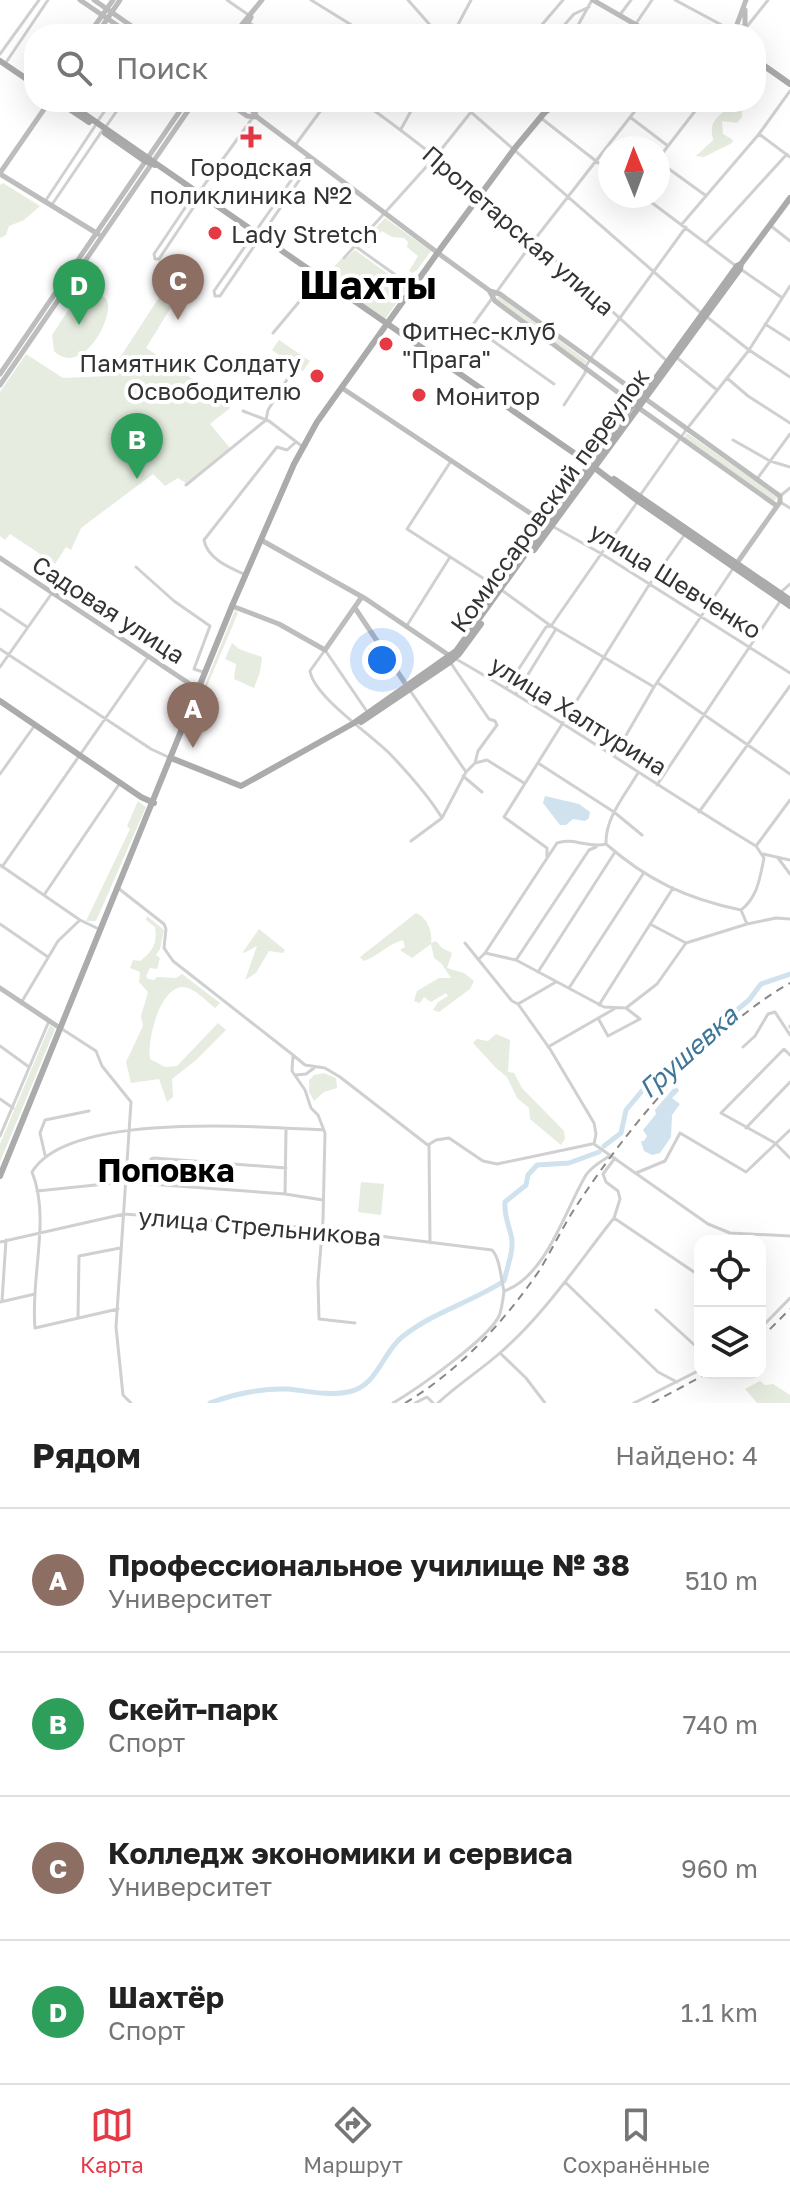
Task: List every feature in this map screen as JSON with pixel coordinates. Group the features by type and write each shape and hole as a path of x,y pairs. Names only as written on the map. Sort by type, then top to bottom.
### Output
{"main road":[{"path":"80,0 125,24"},
{"path":"94,0 118,24"},
{"path":"102,24 113,0"},
{"path":"98,24 120,0"},
{"path":"248,24 262,0"},
{"path":"592,0 633,24"},
{"path":"735,24 745,3"},
{"path":"745,3 746,24"},
{"path":"241,24 244,20 250,20"},
{"path":"2,58 24,74"},
{"path":"766,67 790,84"},
{"path":"42,112 0,174 100,235"},
{"path":"75,112 100,127"},
{"path":"80,112 790,606"},
{"path":"150,162 180,112"},
{"path":"0,385 187,112"},
{"path":"247,112 255,116"},
{"path":"251,112 493,294 757,479 779,501"},
{"path":"0,1176 232,606 303,447 317,422 438,253 515,148 547,112"},
{"name":"Комиссаровский переулок","path":"171,758 241,786 354,723 452,659 591,465 790,198"},
{"path":"0,374 100,235"},
{"path":"493,294 635,406 779,501"},
{"name":"Комиссаровский переулок","path":"669,362 676,357 704,315"},
{"name":"улица Шевченко","path":"342,388 549,525"},
{"path":"638,498 685,534 735,565"},
{"path":"735,565 779,501"},
{"name":"улица Халтурина","path":"261,540 361,598 452,659"},
{"name":"Садовая улица","path":"0,558 199,690"},
{"path":"781,597 790,600"},
{"path":"232,606 279,624 325,650 361,598"},
{"path":"355,608 408,688"},
{"name":"Комиссаровский переулок","path":"354,723 368,719 408,688"},
{"path":"0,701 154,803"},
{"path":"0,988 60,1028"}],"street":[{"path":"2,58 39,0"},
{"path":"29,24 48,0"},
{"path":"227,0 254,24"},
{"path":"311,0 350,24"},
{"path":"408,0 429,24"},
{"path":"458,24 471,0"},
{"path":"543,24 563,0"},
{"path":"579,24 592,0"},
{"path":"618,16 631,0"},
{"path":"636,24 652,0"},
{"path":"675,0 717,24"},
{"path":"752,24 768,0"},
{"path":"565,24 574,14 589,7"},
{"path":"2,58 24,30"},
{"path":"564,405 590,360 705,195 759,134 790,91"},
{"path":"48,204 100,127 107,112"},
{"path":"48,204 100,127 114,112"},
{"path":"199,192 159,259 155,259 154,254 199,192 255,116 258,112"},
{"path":"295,146 320,112"},
{"name":"Пролетарская улица","path":"376,112 436,156 535,239 669,362"},
{"path":"401,129 410,112"},
{"path":"554,384 472,326 493,294 634,112"},
{"path":"670,143 694,112"},
{"path":"344,258 472,113 704,315 790,377"},
{"path":"630,117 655,136"},
{"path":"541,118 596,161"},
{"path":"707,242 788,156 759,134"},
{"path":"257,235 220,296 215,296 214,291 311,158"},
{"path":"670,169 705,195"},
{"path":"660,208 781,297"},
{"path":"770,225 790,241"},
{"path":"355,246 413,288"},
{"path":"273,333 319,278"},
{"path":"506,688 686,430 749,350 790,286"},
{"path":"765,324 790,340"},
{"path":"676,357 717,390"},
{"path":"186,485 266,420 268,410 288,378"},
{"path":"727,378 748,396 790,423"},
{"path":"243,411 266,420 303,447"},
{"path":"757,479 790,434"},
{"path":"733,440 770,461 790,467"},
{"path":"246,575 213,557 206,549 204,540 277,447 287,450 296,442"},
{"path":"451,461 407,529 502,590 551,626 654,687"},
{"path":"790,488 779,501 790,508"},
{"name":"улица Шевченко","path":"549,525 602,554 790,673"},
{"path":"547,857 547,848 504,817 649,585 685,534"},
{"path":"406,627 450,557"},
{"path":"613,758 699,615 735,565"},
{"path":"136,567 174,601 210,626 194,669 206,673"},
{"path":"657,785 790,584"},
{"path":"0,667 52,593"},
{"path":"0,609 28,627"},
{"path":"516,694 556,629"},
{"path":"207,637 218,642"},
{"path":"0,649 151,749 171,758"},
{"path":"368,713 325,650 312,667 312,679 354,723 391,754 427,794 442,818"},
{"path":"101,930 80,920 1,866 148,657"},
{"name":"улица Халтурина","path":"452,659 516,694 756,846 763,854"},
{"name":"улица Халтурина","path":"452,659 479,707 497,725 478,751 475,763"},
{"path":"657,682 790,774"},
{"path":"699,812 790,686"},
{"path":"408,688 465,774 482,792"},
{"path":"0,774 35,725"},
{"path":"411,841 442,818 465,774 475,763 487,760 525,783"},
{"path":"538,763 614,812 642,835"},
{"path":"606,844 607,830 614,812 638,773"},
{"path":"44,895 120,783"},
{"path":"756,846 790,800"},
{"path":"479,959 557,843 562,841 596,847"},
{"path":"516,960 589,850 606,844"},
{"path":"606,844 643,874 713,904 741,910 759,886 763,854 790,860"},
{"path":"538,972 615,852"},
{"path":"778,858 790,874"},
{"path":"569,988 643,874"},
{"path":"118,888 164,924 164,948 173,961 293,1055 314,1068 325,1068 340,1077 428,1145"},
{"path":"599,1005 673,888"},
{"path":"741,910 747,924"},
{"path":"485,953 516,960 599,1005 626,1008 657,984 686,943 747,924 776,918 790,919"},
{"path":"21,1003 65,932 80,920"},
{"path":"0,924 48,957"},
{"path":"650,924 686,943"},
{"path":"465,943 512,1001 518,1004 548,1047 594,1123 596,1145 708,1224 730,1233 790,1236"},
{"path":"518,1004 557,982"},
{"path":"548,1047 615,1008"},
{"path":"598,1018 608,1036 640,1019 626,1008"},
{"path":"743,1047 755,1036 768,1014 775,1012 790,1035"},
{"path":"0,1136 49,1021"},
{"path":"60,1028 96,1051 102,1066 131,1102 118,1309 120,1375 123,1395 131,1403"},
{"path":"0,1046 29,1067"},
{"path":"788,1051 721,1113 775,1143 790,1158"},
{"path":"293,1055 292,1071 324,1130 319,1319 355,1323"},
{"path":"296,1075 306,1074 314,1068"},
{"path":"746,1128 790,1082"},
{"path":"0,1099 13,1108"},
{"path":"45,1155 40,1133 45,1120 89,1111"},
{"path":"285,1194 286,1128"},
{"path":"118,1309 35,1328 41,1233 32,1172 45,1155 75,1142 130,1129 324,1130"},
{"path":"636,1173 665,1161 680,1133 746,1172 790,1130"},
{"path":"428,1145 449,1138 483,1161 497,1164 596,1145"},
{"path":"428,1145 430,1243"},
{"path":"393,1403 444,1368 490,1327 499,1316 504,1291 515,1288 542,1258 575,1201 587,1173 611,1155"},
{"path":"286,1168 154,1158 151,1159 149,1184 285,1194 323,1200"},
{"path":"415,1403 427,1397 436,1403 500,1353 565,1282 614,1218 620,1199 618,1191 606,1182 603,1174 615,1158"},
{"path":"127,1170 149,1170"},
{"path":"37,1191 126,1182"},
{"name":"улица Стрельникова","path":"0,1242 124,1214 323,1229 492,1250 498,1258 504,1291"},
{"path":"614,1218 694,1272"},
{"path":"6,1240 1,1301 35,1294"},
{"path":"78,1318 79,1256 121,1248"},
{"path":"565,1282 658,1372 677,1382"},
{"path":"767,1322 790,1298"},
{"path":"656,1310 694,1345"},
{"path":"500,1353 526,1378 545,1403"},
{"path":"634,1403 694,1373"}],"shaded area":[{"path":"723,112 742,112 737,123 722,121 723,134 733,140 732,143 704,157 696,156 713,140 713,124"},
{"path":"3,183 40,206 24,220 9,226 6,235 0,238 0,185"},
{"path":"385,218 431,251 412,273 409,271 418,256 407,247 408,242 404,238 392,237 382,231 369,248 361,243"},
{"path":"355,250 406,287 385,319 325,277 342,258 345,259"},
{"path":"83,288 106,299 106,317 95,341 86,351 75,357 65,357 54,351 52,335"},
{"path":"160,296 173,304 146,348 229,403 230,408 210,424 230,448 186,483 178,478 165,486 153,474 81,528 71,550 66,547 55,564 10,534 5,540 0,536 0,392 26,354 63,378 108,376"},
{"path":"499,296 587,361 584,365 496,300"},
{"path":"279,340 310,361 303,371 272,350"},
{"path":"687,433 778,497 774,501 684,438"},
{"path":"235,610 238,613 188,731 187,729"},
{"path":"232,643 239,649 262,657 254,688 234,679 236,664 225,659"},
{"path":"138,801 146,807 96,921 86,921 130,829 127,826"},
{"path":"416,913 428,925 431,943 436,941 452,953 447,968 464,973 474,981 470,989 439,1012 433,1010 438,1002 448,996 446,993 431,1002 424,997 420,1003 414,1001 417,991 439,978 451,978 434,958 431,944 412,958 400,950 405,947 403,940 364,961 360,957"},
{"path":"147,916 164,930 156,955 160,958 157,969 150,968 146,976 148,979 176,978 182,974 220,1003 215,1008 191,989 182,987 174,990 156,1017 150,1040 150,1059 165,1067 177,1066 218,1023 226,1030 172,1079 173,1097 167,1102 159,1079 131,1083 126,1062 143,1026 141,1016 148,992 139,982 140,972 130,968 133,960 144,958 155,942 155,927 146,920"},
{"path":"259,929 285,950 283,953 269,951 256,973 245,980 257,946 243,952"},
{"path":"50,1025 55,1029 0,1162 0,1144"},
{"path":"496,1034 510,1040 508,1072 514,1073 522,1088 564,1131 565,1139 561,1145 530,1119 529,1108 517,1098 507,1077 473,1043 477,1039 488,1041"},
{"path":"324,1073 336,1078 337,1088 324,1092 314,1101 309,1092 309,1080 314,1075"},
{"path":"361,1182 384,1184 381,1215 358,1212"},
{"path":"760,1381 765,1385 773,1384 790,1395 790,1403 757,1403 745,1389"}],"water":[{"path":"545,796 579,804 590,812 589,818 585,821 573,819 566,825 560,825 543,803"},
{"path":"676,1085 679,1091 672,1098 680,1104 672,1115 671,1137 660,1153 652,1155 644,1151 641,1141 647,1136 643,1130"}],"waterway":[{"name":"Грушевка","path":"604,1146 621,1133 626,1110 647,1085 670,1074 701,1040 749,1000 761,984 790,974"},
{"name":"Грушевка","path":"210,1403 238,1394 268,1390 333,1394 358,1389 366,1384 395,1344 414,1328 504,1281 512,1246 505,1202 526,1185 528,1175 537,1165 569,1163 599,1152"}],"railway":[{"path":"405,1403 462,1361 511,1309 539,1271 599,1173 673,1081 730,1026 790,983"},
{"path":"766,1333 790,1309"},
{"path":"652,1403 697,1379"}],"place":[{"name":"Городская поликлиника №2","path":"251,137"},
{"name":"Lady Stretch","path":"215,233"},
{"name":"Колледж экономики и сервиса","path":"178,320"},
{"name":"Шахтёр","path":"79,325"},
{"name":"Фитнес-клуб \"Прага\"","path":"386,344"},
{"name":"Памятник Солдату Освободителю","path":"317,376"},
{"name":"Монитор","path":"419,395"},
{"name":"Скейт-парк","path":"137,479"},
{"name":"Профессиональное училище № 38","path":"193,748"}],"district":[{"name":"Шахты","path":"368,284"},
{"name":"Поповка","path":"166,1170"}]}
